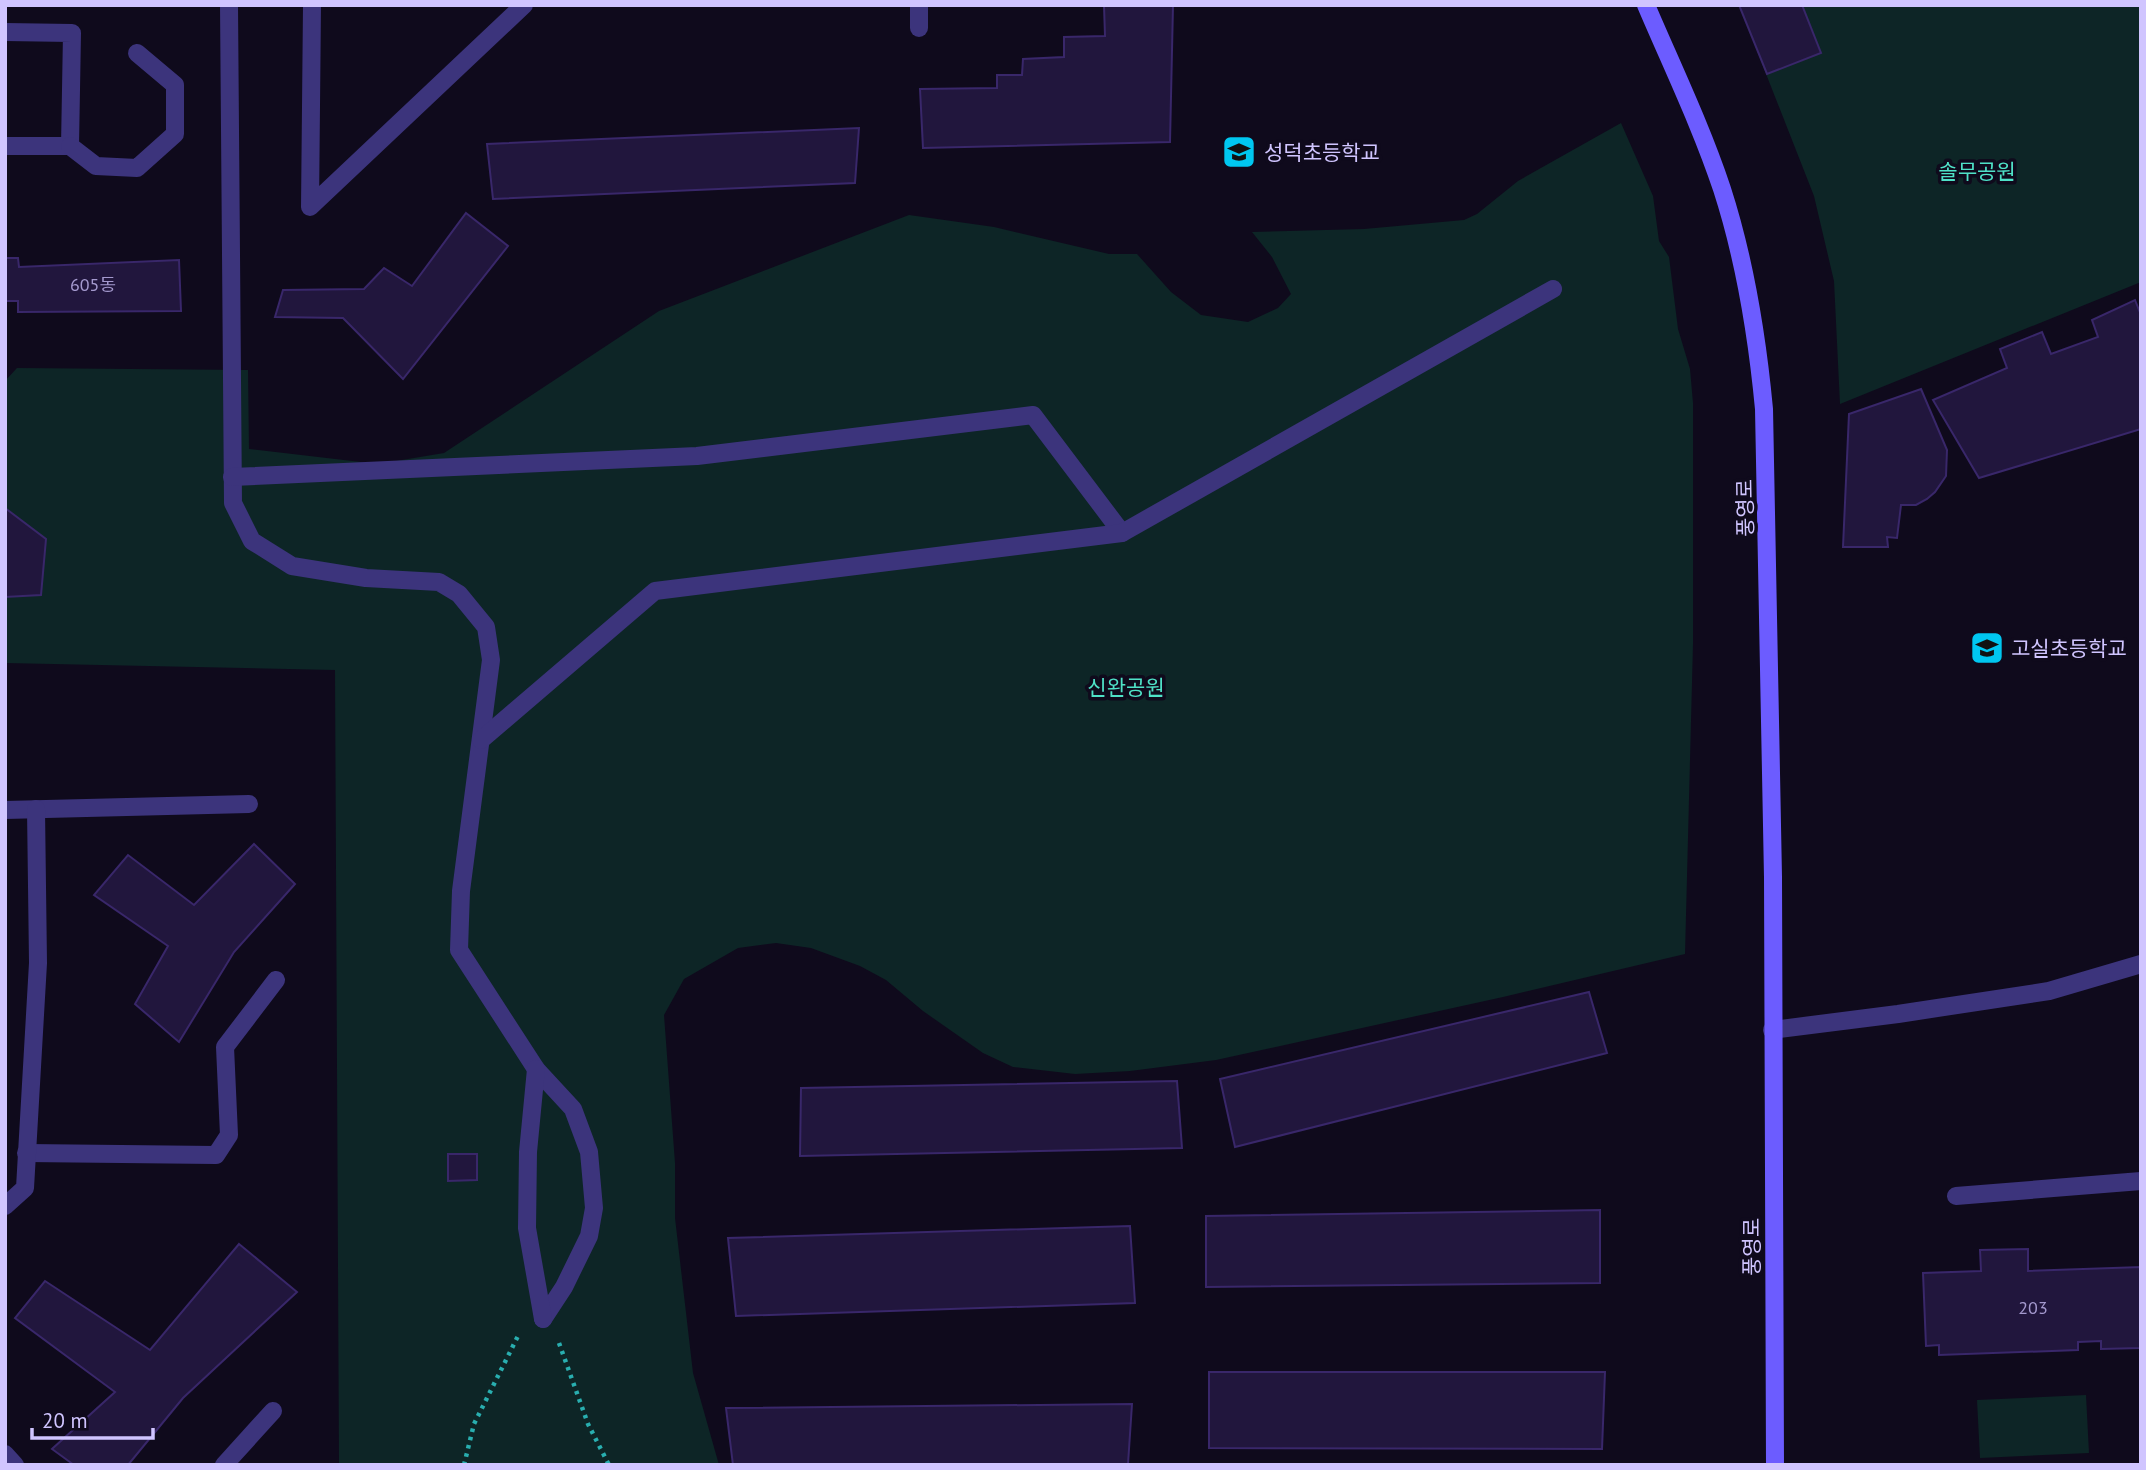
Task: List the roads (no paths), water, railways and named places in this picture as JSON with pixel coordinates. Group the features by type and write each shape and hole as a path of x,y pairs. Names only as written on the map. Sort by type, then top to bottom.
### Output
{"main road":[{"name":"풍영로","path":"1646,5 1722,188 1746,283 1759,359 1767,469 1773,877 1775,1465"}],"street":[{"path":"229,5 233,503 252,541 292,566 366,578 439,582 459,594 486,626 491,660 461,891 459,950 536,1069 573,1109 589,1152 594,1208 589,1236 564,1287 543,1319 527,1228 528,1152 536,1069"},
{"path":"312,5 310,207 524,5"},
{"path":"919,5 919,28"},
{"path":"5,32 72,33 70,146"},
{"path":"5,146 70,146 96,166 137,168 176,134 176,85 137,53"},
{"path":"481,740 655,591 1122,533 1553,289"},
{"path":"232,477 697,456 1033,415 1122,533"},
{"path":"5,810 249,804"},
{"path":"5,1206 24,1188 38,963 36,809"},
{"path":"1772,1030 2049,991 2141,964"},
{"path":"26,1153 216,1155 229,1135 225,1047 276,980"},
{"path":"1956,1196 2141,1181"},
{"path":"224,1465 273,1411"},
{"path":"5,1454 15,1465"}],"place":[{"name":"성덕초등학교","path":"1239,152"},
{"name":"고실초등학교","path":"1987,648"}],"park label":[{"name":"솔무공원","path":"1977,171"},
{"name":"신완공원","path":"1126,687"}]}
